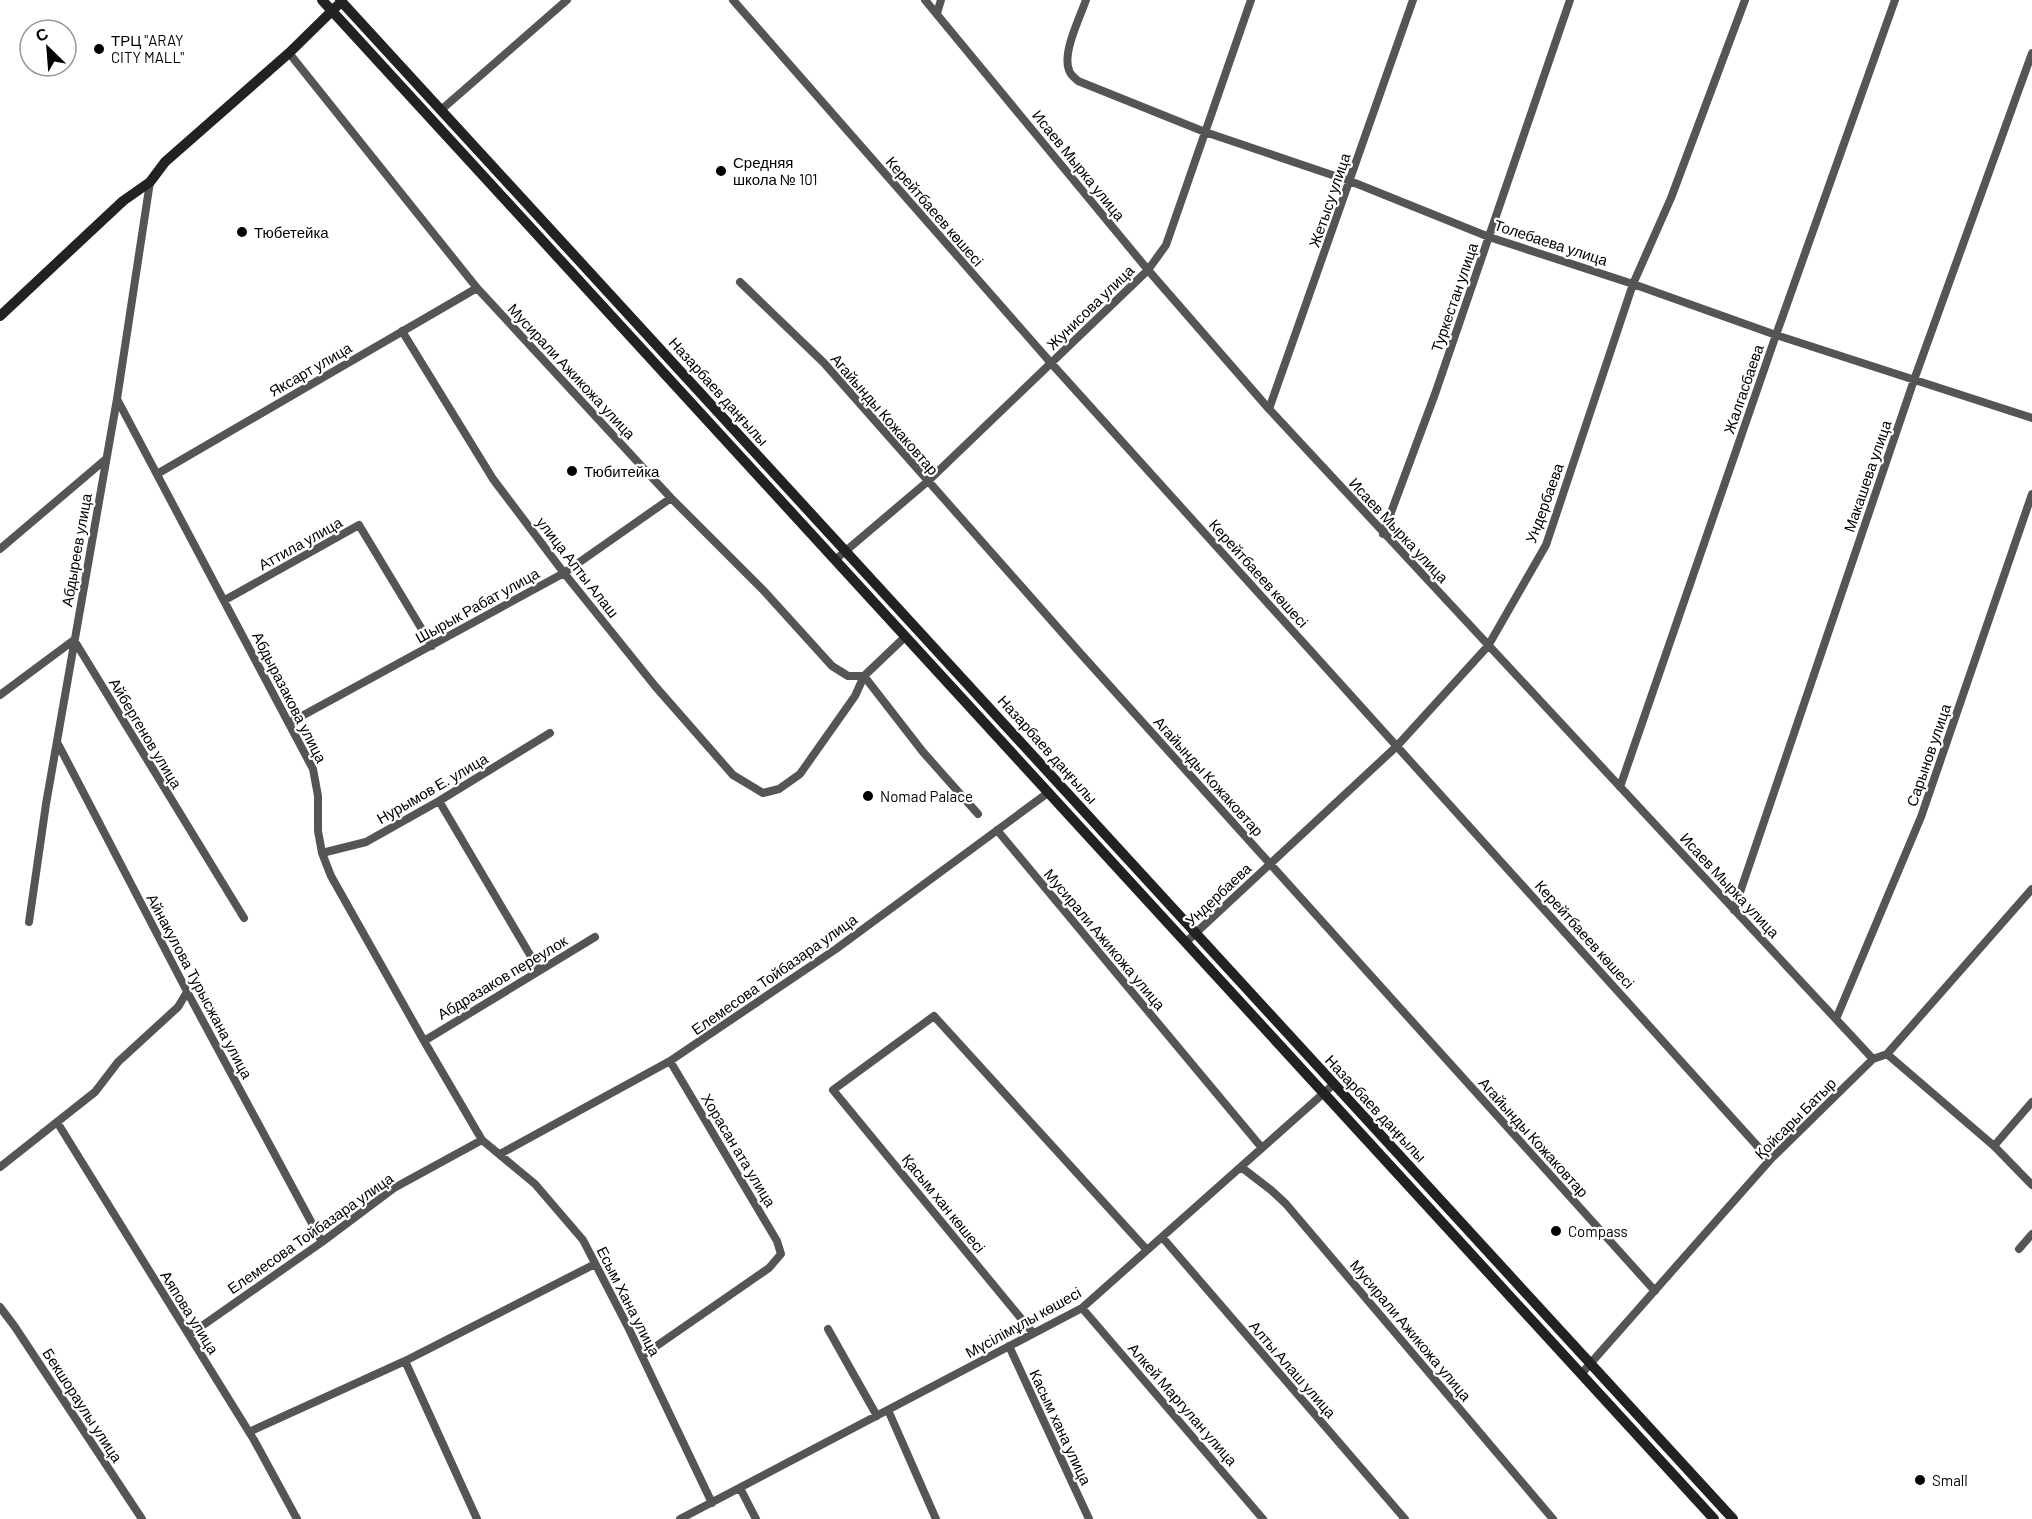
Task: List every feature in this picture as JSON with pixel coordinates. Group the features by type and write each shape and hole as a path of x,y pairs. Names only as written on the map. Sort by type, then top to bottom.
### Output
{"main road":[{"name":"Назарбаев даңғылы","path":"322,0 1714,1519"},
{"name":"Назарбаев даңғылы","path":"341,1 1733,1519"},
{"path":"0,316 123,201 150,182 165,162 289,53 341,1"}],"street":[{"path":"441,110 567,0"},
{"name":"Керейтбаеев көшесі","path":"733,0 1051,363 1770,1160"},
{"name":"Исаев Мырка улица","path":"925,0 1148,270 1269,409 1873,1059"},
{"path":"937,13 941,0"},
{"name":"Толебаева улица","path":"1086,0 1067,62 1069,73 1078,81 1205,132 1350,181 1489,237 1633,284 1776,335 2032,418"},
{"name":"Жунисова улица","path":"836,560 927,482 1148,270 1166,245 1251,0"},
{"name":"Жетысу улица","path":"1269,409 1413,0"},
{"name":"Туркестан улица","path":"1383,534 1435,394 1570,0"},
{"name":"Ундербаева","path":"1186,942 1397,746 1488,646 1546,545 1633,284 1671,198 1745,0"},
{"name":"Жалгасбаева","path":"1620,787 1776,335 1895,0"},
{"name":"Мусирали Ажикожа улица","path":"289,53 477,288 671,498 764,591 832,666 848,676 864,676"},
{"name":"Макашева улица","path":"1734,910 1914,380 2032,53"},
{"name":"Абдыреев улица","path":"29,922 56,742 117,399 150,182"},
{"name":"Агайынды Кожаковтар","path":"740,282 824,363 927,482 1655,1291"},
{"name":"Яксарт улица","path":"157,474 477,288"},
{"name":"улица Алты Алаш","path":"402,331 493,479 564,573 655,686 733,775 763,793 779,789 800,774 855,696 864,676"},
{"name":"Абдыразакова улица","path":"117,399 313,769 318,796 318,831 322,853 331,876 423,1041 482,1140"},
{"path":"0,549 106,459"},
{"name":"Сарынов улица","path":"1836,1019 1921,818 2032,494"},
{"name":"Шырык Рабат улица","path":"289,723 564,573 671,498"},
{"name":"Аттила улица","path":"225,600 359,525 432,646"},
{"path":"906,636 864,676 922,752 978,814"},
{"path":"0,695 74,640"},
{"name":"Айбергенов улица","path":"74,640 244,918"},
{"name":"Нурымов Е. улица","path":"322,853 366,842 439,801 550,733"},
{"name":"Айнакулова Турысжана улица","path":"56,742 322,1242"},
{"name":"Елемесова Тойбазара улица","path":"500,1154 670,1061 836,949 1049,792"},
{"path":"439,801 539,969"},
{"name":"Мусирали Ажикожа улица","path":"997,831 1262,1148"},
{"name":"Қойсары Батыр","path":"1582,1373 1770,1160 1873,1059 1887,1054 2031,894"},
{"name":"Абдразаков переулок","path":"423,1041 539,969 596,937"},
{"path":"0,1167 95,1092 118,1062 178,1007 187,992"},
{"name":"Қасым хан көшесі","path":"1033,1333 833,1090 934,1016 1147,1250"},
{"path":"1887,1054 1994,1146 2032,1185"},
{"name":"Хорасан ата улица","path":"642,1356 769,1268 781,1254 777,1241 670,1061"},
{"name":"Мүсілімұлы көшесі","path":"680,1519 1082,1308 1334,1084"},
{"path":"1994,1146 2032,1101"},
{"name":"Аяпова улица","path":"57,1122 249,1432 297,1519"},
{"name":"Елемесова Тойбазара улица","path":"189,1335 322,1242 394,1188 482,1140"},
{"name":"Есым Хана улица","path":"482,1140 535,1184 583,1240 642,1356 712,1503"},
{"name":"Мусирали Ажикожа улица","path":"1240,1167 1286,1204 1553,1519"},
{"path":"2019,1249 2032,1234"},
{"name":"Алты Алаш улица","path":"1162,1237 1405,1519"},
{"path":"249,1432 405,1361 595,1264"},
{"name":"Бекшораулы улица","path":"0,1307 142,1519"},
{"name":"Алкей Маргулан улица","path":"1082,1308 1263,1519"},
{"path":"828,1329 877,1416"},
{"name":"Касым хана улица","path":"1009,1346 1089,1519"},
{"path":"405,1361 477,1519"},
{"path":"888,1410 936,1519"},
{"path":"740,1488 756,1519"}],"place":[{"name":"ТРЦ \"ARAY CITY MALL\"","path":"99,49"},
{"name":"Средняя школа № 101","path":"721,171"},
{"name":"Тюбетейка","path":"242,232"},
{"name":"Тюбитейка","path":"572,471"},
{"name":"Nomad Palace","path":"868,796"},
{"name":"Compass","path":"1556,1231"},
{"name":"Small","path":"1920,1480"}]}
